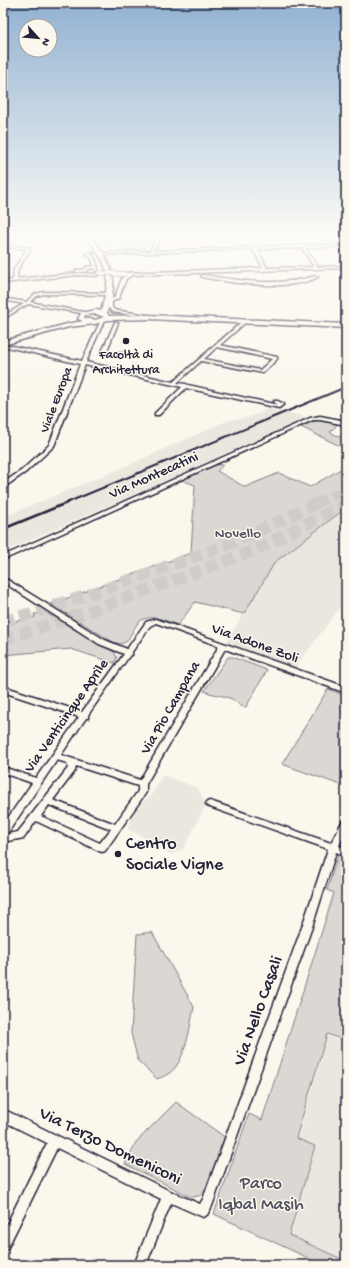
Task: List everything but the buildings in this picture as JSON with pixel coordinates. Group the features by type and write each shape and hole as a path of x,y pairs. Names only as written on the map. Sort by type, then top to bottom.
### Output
{"main road":[{"name":"Viale Europa","path":"103,319 109,297"},
{"path":"69,325 85,315 105,307"},
{"path":"85,315 103,319"},
{"path":"85,315 90,322"},
{"path":"3,344 69,325 123,316 346,326"}],"street":[{"path":"3,318 24,307 34,297"},
{"path":"110,297 110,307 113,311 148,316"},
{"path":"110,301 117,297"},
{"path":"3,299 24,307 73,312 85,315"},
{"path":"24,307 33,307"},
{"name":"Viale Europa","path":"3,486 24,471 51,446 83,363 103,319"},
{"path":"174,383 245,321"},
{"path":"116,323 103,354 126,354"},
{"path":"3,344 279,407 282,404 276,402"},
{"path":"201,360 261,372 274,358 217,346"},
{"path":"157,414 186,385"},
{"name":"Via Montecatini","path":"3,558 316,418 346,424"},
{"path":"3,579 102,642 129,653"},
{"name":"Via Venticinque Aprile","path":"3,832 148,624 156,620"},
{"name":"Via Adone Zoli","path":"156,620 346,690"},
{"name":"Via Pio Campana","path":"35,817 102,848 142,792 142,784 224,646"},
{"path":"3,689 85,716"},
{"path":"57,756 142,784"},
{"path":"3,838 21,835 72,769 71,761"},
{"path":"3,770 38,782"},
{"path":"48,801 117,828"},
{"path":"210,804 346,852"},
{"name":"Via Nello Casali","path":"203,1211 208,1202 266,1043 333,848 346,822"},
{"name":"Via Terzo Domeniconi","path":"3,1115 168,1196 203,1211"},
{"path":"3,1245 54,1140"},
{"path":"140,1265 168,1196"}],"shaded area":[{"path":"266,408 304,416 305,419 3,552 3,517 115,471 229,420 246,418 261,413"},
{"path":"346,508 346,599 295,668 226,643 275,562"},
{"path":"163,775 198,788 206,805 184,848 172,854 145,843 147,839 128,829 133,814 140,803 150,797"},
{"path":"327,1036 346,1043 346,1260 290,1235 316,1146 298,1138"}],"green space":[{"path":"317,420 338,424 330,432 346,440 346,449 301,427"},
{"name":"Novello","path":"217,464 223,465 217,471 245,487 279,473 310,487 346,466 346,508 275,562 244,614 195,602 178,625 158,618 147,618 138,623 126,642 120,644 113,642 51,604 191,553 195,485 182,480"},
{"path":"46,613 114,652 117,658 114,663 71,649 3,655 3,624 35,617 34,614"},
{"path":"228,657 232,657 267,670 246,707 240,705 232,699 204,691"},
{"path":"328,689 346,696 346,787 282,764"},
{"name":"Parco Iqbal Masih","path":"338,855 346,858 346,1041 327,1034 296,1138 315,1146 289,1235 346,1261 346,1265 323,1265 214,1214 249,1114 262,1120 334,893 327,890"},
{"path":"152,932 194,1007 188,1039 179,1062 171,1072 157,1079 138,1061 131,1033 137,934"},
{"path":"176,1102 226,1138 206,1189 199,1196 191,1197 125,1164 136,1142"}],"tunnel":[{"path":"317,503 346,489"},
{"path":"3,622 88,595 235,542 319,502"},
{"path":"3,640 93,610 253,551 346,504"}],"railway":[{"path":"66,503 346,387"},
{"path":"3,529 69,502"}],"place":[{"name":"Facoltà di Architettura","path":"126,341"},
{"name":"Centro Sociale Vigne","path":"118,854"}]}
